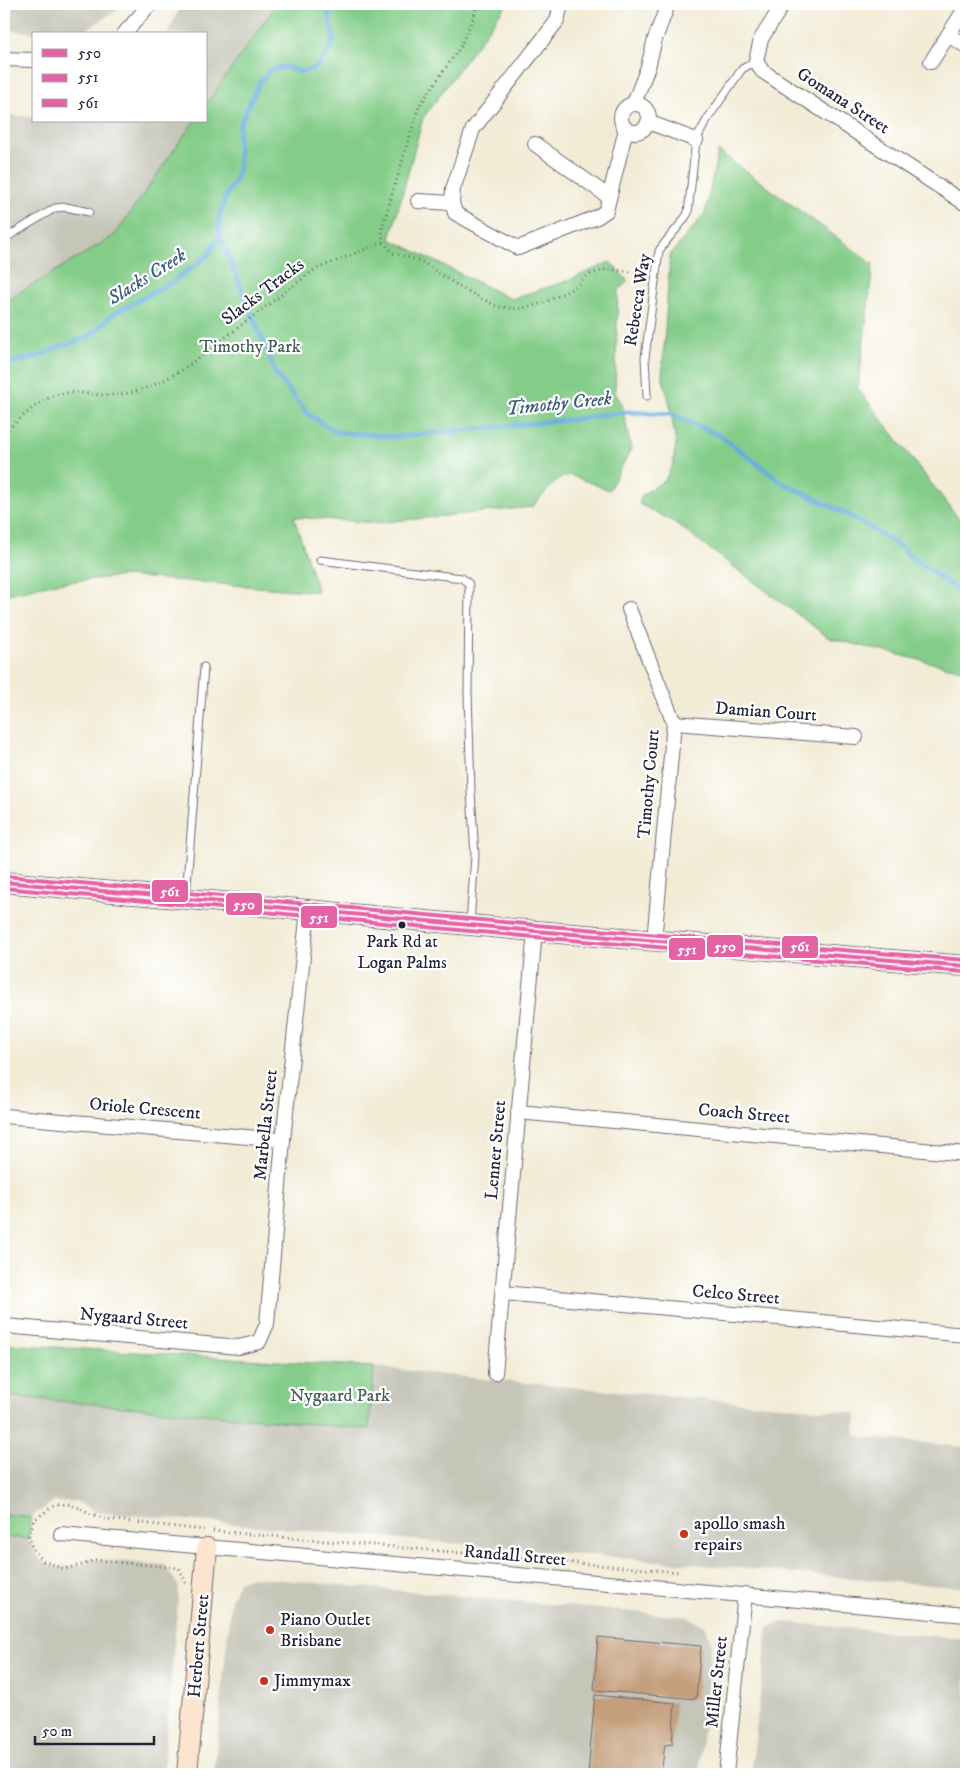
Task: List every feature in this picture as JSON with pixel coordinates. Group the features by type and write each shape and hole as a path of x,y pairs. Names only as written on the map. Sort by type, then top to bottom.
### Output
{"street":[{"path":"126,32 150,4"},
{"path":"561,4 557,21 473,129 453,189 452,203 455,213 518,248 597,217 606,211 626,129 621,120 622,111 634,103 646,109 649,117 643,129 639,131 626,129"},
{"path":"634,103 648,67 655,39 668,4"},
{"path":"756,60 761,39 784,4"},
{"path":"931,62 966,7"},
{"path":"948,35 966,46"},
{"path":"4,59 32,60"},
{"name":"Gomana Street","path":"756,60 762,71 966,204"},
{"path":"648,122 696,140"},
{"path":"535,144 609,197"},
{"path":"418,201 452,203"},
{"name":"Timothy Court","path":"629,608 674,723 654,941"},
{"name":"Damian Court","path":"674,723 856,737"},
{"path":"4,882 535,931 966,966"},
{"name":"Marbella Street","path":"259,1342 267,1324 283,1140 308,910"},
{"name":"Lenner Street","path":"495,1373 535,931"},
{"name":"Coach Street","path":"518,1112 966,1154"},
{"name":"Oriole Crescent","path":"4,1116 283,1140"},
{"name":"Celco Street","path":"503,1293 966,1335"},
{"name":"Nygaard Street","path":"5,1326 239,1347 259,1342"},
{"name":"Randall Street","path":"61,1534 966,1615"},
{"name":"Herbert Street","path":"187,1774 207,1548"},
{"name":"Miller Street","path":"726,1774 744,1594"}],"lane":[{"name":"Rebecca Way","path":"647,396 645,358 660,251 668,237 688,213 696,140 708,118 742,69 756,60"},
{"path":"4,239 56,208 66,207 89,212"},
{"path":"320,560 462,578 469,584 471,792 475,856 470,924"},
{"path":"186,899 204,666"}],"path":[{"path":"477,4 461,46 419,106 382,228 383,242 393,253 421,261 460,287 498,307 519,309 544,303 572,289 589,275 607,269 656,276"},
{"name":"Slacks Tracks","path":"4,432 35,406 55,395 82,392 107,396 130,393 167,379 185,368 314,270 383,242"}],"shaded area":[{"path":"4,4 121,4 116,11 85,30 32,32 4,30"},
{"path":"182,4 277,4 208,101 208,32 168,32"},
{"path":"4,114 32,118 32,122 193,122 115,235 4,302"},
{"path":"374,1367 473,1378 856,1413 855,1436 966,1447 966,1588 95,1512 76,1501 53,1502 31,1517 4,1514 4,1396 369,1429"},
{"path":"4,1537 28,1539 40,1560 55,1567 78,1566 92,1559 165,1565 179,1587 163,1774 4,1774"},
{"path":"252,1577 688,1617 705,1627 711,1641 699,1774 214,1774 231,1599 239,1582"},
{"path":"783,1622 966,1639 966,1774 751,1774 768,1627"}],"green space":[{"name":"Timothy Park","path":"277,4 507,4 423,118 390,239 511,299 567,281 610,262 628,281 618,291 615,392 622,404 631,449 609,490 570,475 558,479 532,507 377,523 294,517 318,592 125,576 56,583 4,595 4,302 115,235 193,122 208,122 208,101"},
{"path":"718,151 873,264 858,389 966,528 966,671 829,638 674,522 639,504 642,495 665,480 673,464 676,444 669,400 662,376 670,255 705,213"},
{"name":"Nygaard Park","path":"4,1344 374,1367 369,1429 4,1396"},
{"path":"4,1514 31,1517 28,1539 4,1537"}],"building":[{"path":"598,1637 701,1646 696,1699 594,1690"},
{"path":"595,1695 675,1703 672,1744 665,1745 661,1774 588,1774"}],"waterway":[{"name":"Slacks Creek","path":"4,364 37,357 86,338 113,314 171,283 206,257 220,236 219,219 226,196 235,180 239,167 239,127 259,83 269,71 282,67 300,72 312,69 318,65 328,52 333,41 329,11 330,6 334,4"},
{"name":"Timothy Creek","path":"220,236 277,376 308,414 336,432 395,437 577,419 624,412 670,414 721,436 783,483 849,515 899,546 919,563 966,596"}],"transit line":[{"name":"561","path":"5,876 536,925 966,960"},
{"name":"550","path":"4,882 535,931 966,966"},
{"name":"551","path":"4,888 534,937 965,972"}],"place":[{"name":"Park Rd at Logan Palms","path":"402,925"},
{"name":"apollo smash repairs","path":"684,1534"},
{"name":"Piano Outlet Brisbane","path":"270,1630"},
{"name":"Jimmymax","path":"264,1681"}]}
